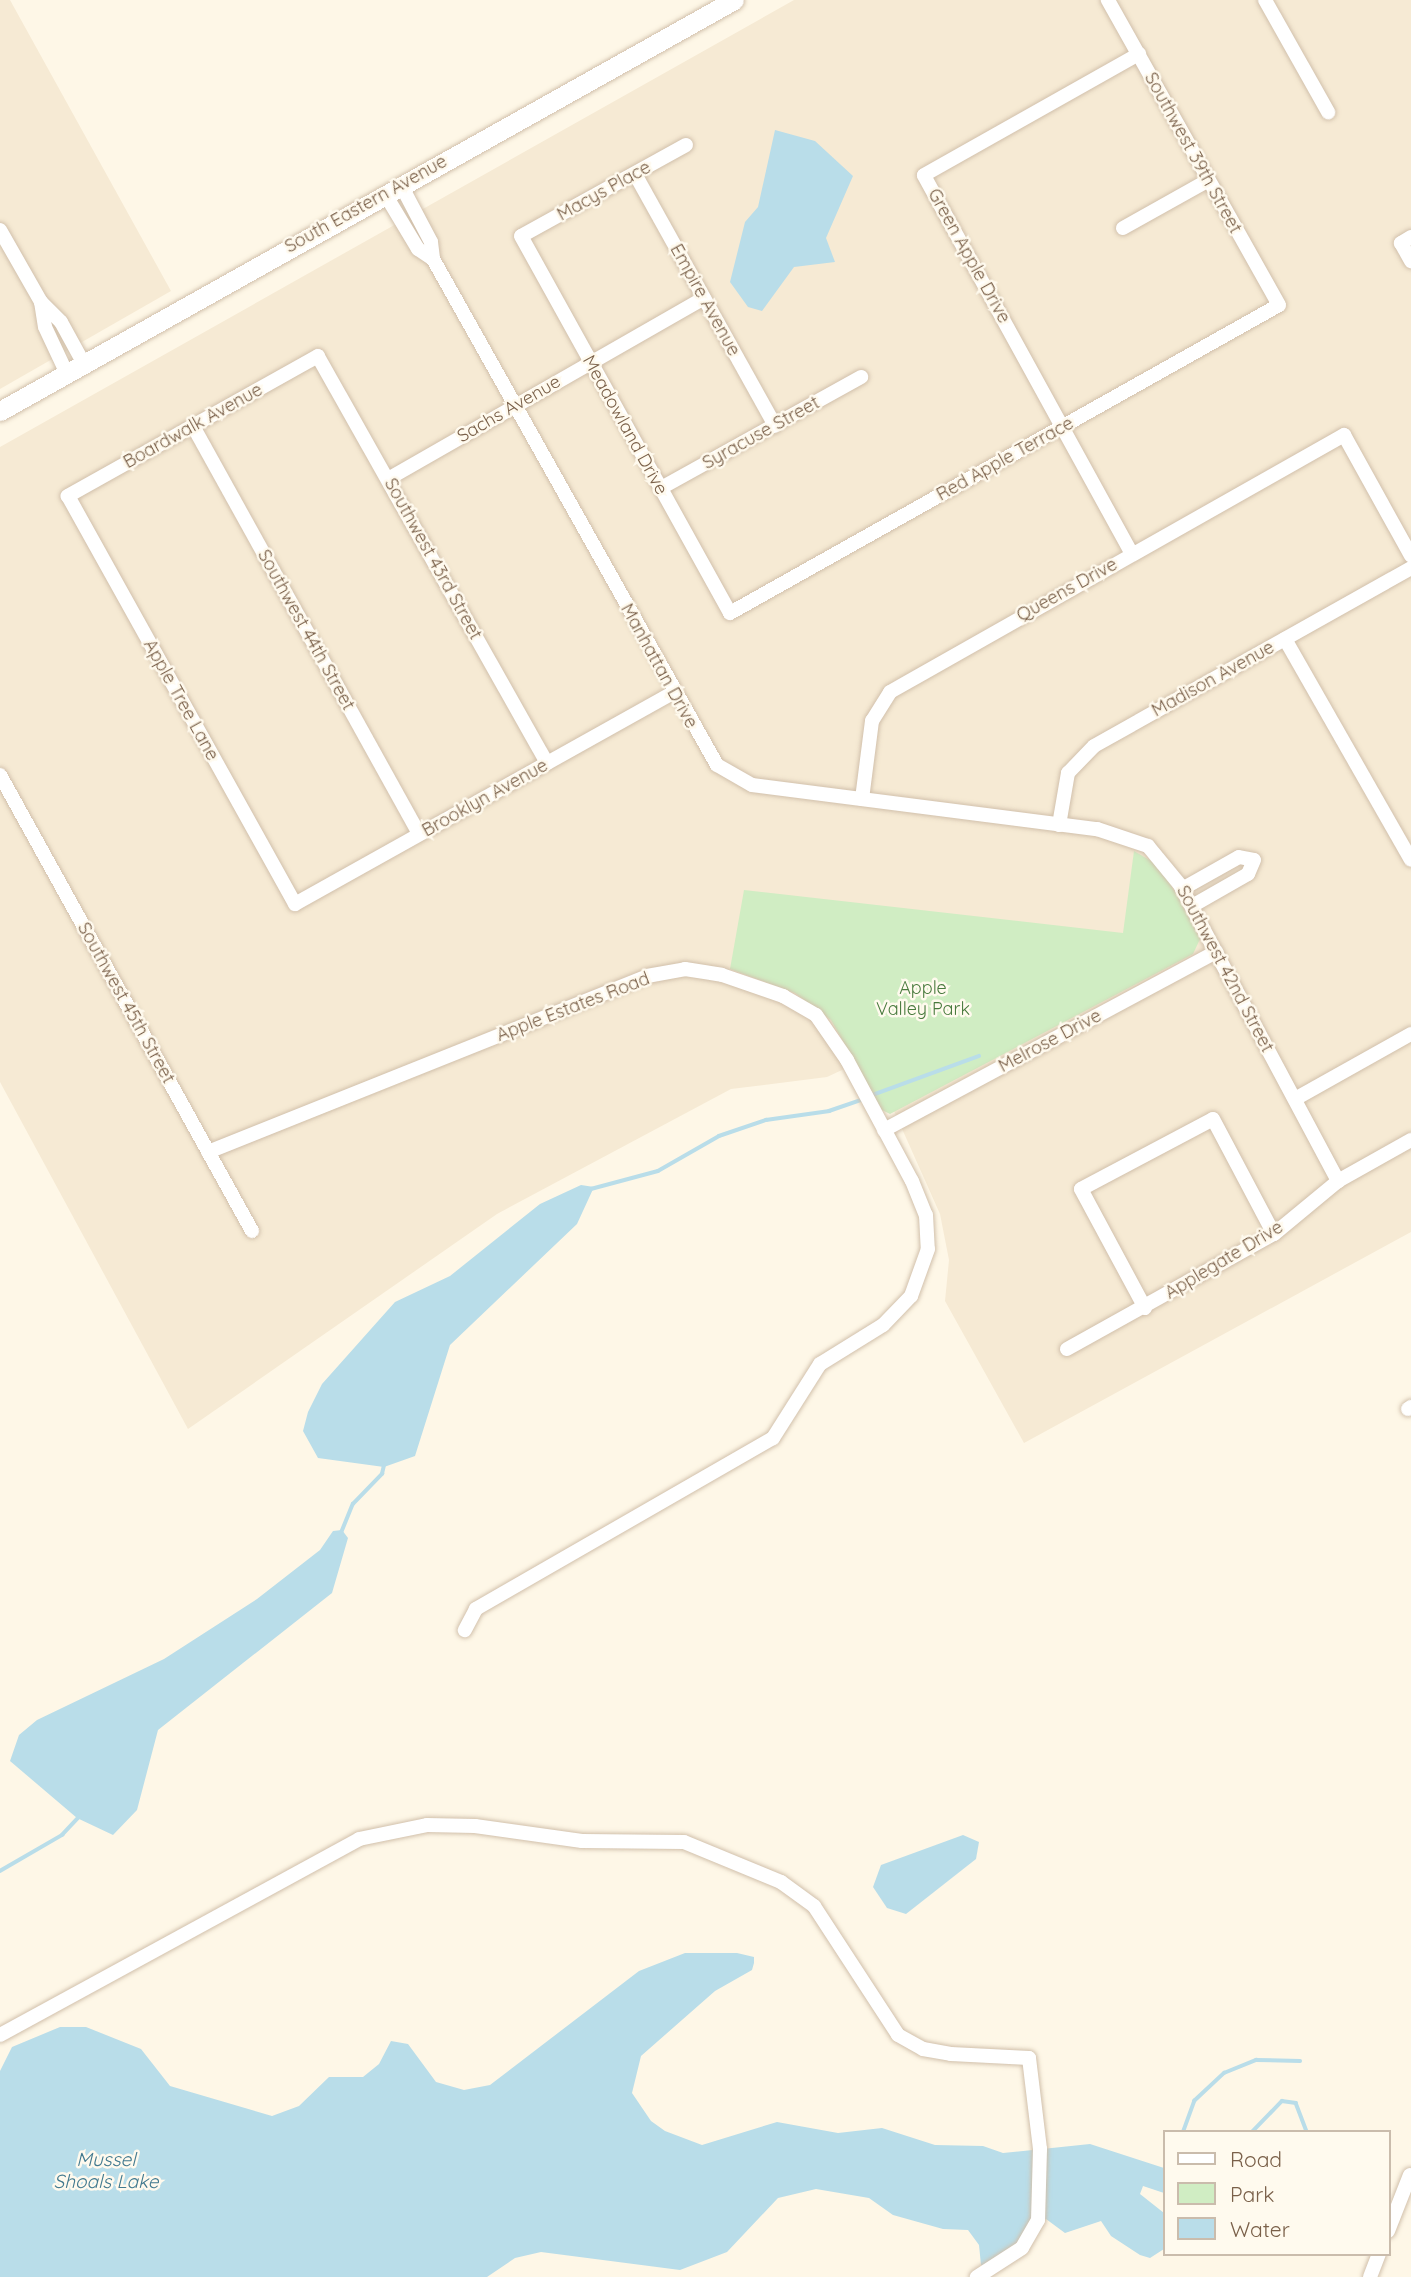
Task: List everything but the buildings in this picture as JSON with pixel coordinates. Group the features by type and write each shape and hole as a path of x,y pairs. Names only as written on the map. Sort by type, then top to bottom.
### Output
{"street":[{"name":"South Eastern Avenue","path":"0,411 734,0"},
{"name":"Southwest 39th Street","path":"1108,0 1279,306"},
{"path":"1265,0 1328,112"},
{"name":"Green Apple Drive","path":"1132,554 924,175 1139,54"},
{"name":"Macys Place","path":"521,236 687,145"},
{"name":"Empire Avenue","path":"635,174 775,426"},
{"path":"1123,228 1209,180"},
{"name":"Manhattan Drive","path":"393,189 431,242 433,259 710,756 738,780 1059,825"},
{"path":"0,230 40,302 61,322 84,364"},
{"name":"Meadowland Drive","path":"521,236 730,613"},
{"path":"1406,240 1411,261"},
{"name":"Sachs Avenue","path":"388,479 704,298"},
{"path":"40,302 45,327 66,373"},
{"name":"Red Apple Terrace","path":"730,613 1279,306"},
{"name":"Boardwalk Avenue","path":"68,496 318,356"},
{"name":"Southwest 43rd Street","path":"318,356 547,763"},
{"name":"Syracuse Street","path":"661,488 861,377"},
{"name":"Southwest 44th Street","path":"193,426 419,834"},
{"name":"Queens Drive","path":"862,799 872,721 890,692 1344,435 1411,556"},
{"name":"Apple Tree Lane","path":"68,496 295,904"},
{"name":"Madison Avenue","path":"1059,825 1065,781 1082,756 1411,568"},
{"path":"1285,639 1411,860"},
{"name":"Brooklyn Avenue","path":"295,904 675,692"},
{"name":"Southwest 45th Street","path":"0,775 252,1231"},
{"name":"Southwest 42nd Street","path":"1059,825 1134,838 1161,856 1192,906 1338,1181"},
{"path":"1182,889 1239,857 1254,860 1248,874 1192,906"},
{"name":"Melrose Drive","path":"884,1130 1216,952"},
{"name":"Apple Estates Road","path":"208,1152 647,976 685,969 722,975 783,996 816,1015 833,1036 884,1130 921,1200 928,1250 920,1280 902,1307 820,1364 773,1438 476,1609 465,1630"},
{"path":"1295,1099 1411,1034"},
{"path":"1145,1308 1081,1189 1213,1119 1274,1234"},
{"name":"Applegate Drive","path":"1067,1349 1274,1234 1338,1181 1411,1140"},
{"path":"0,2035 359,1839 428,1825 463,1826 582,1841 684,1842 780,1882 814,1906 898,2035 923,2049 951,2054 1030,2058 1040,2149 1038,2220 1022,2248 977,2277"},
{"path":"1390,2226 1409,2175"},
{"path":"1370,2277 1378,2256"}],"shaded area":[{"path":"0,0 10,0 171,291 0,389"},
{"path":"794,0 1411,0 1411,1232 1024,1443 945,1301 949,1260 940,1214 870,1057 827,1077 731,1089 497,1214 188,1429 0,1082 0,447"}],"green space":[{"name":"Apple Valley Park","path":"1134,851 1158,865 1175,892 1200,939 1193,954 890,1114 882,1110 831,1020 795,993 730,969 744,890 1123,933"}],"water":[{"path":"775,130 815,141 853,176 826,238 835,262 794,267 762,311 748,307 730,282 745,222 758,207"},
{"path":"581,1185 594,1187 577,1224 450,1345 415,1456 384,1467 318,1458 303,1431 308,1412 322,1384 395,1302 450,1276 540,1204"},
{"path":"342,1530 348,1538 332,1593 158,1730 137,1810 113,1835 77,1818 10,1761 19,1735 37,1720 164,1659 257,1599 320,1550 333,1531"},
{"path":"963,1835 979,1842 976,1859 906,1914 887,1908 873,1887 881,1865"},
{"name":"Mussel Shoals Lake","path":"685,1953 737,1953 754,1957 752,1970 715,1991 641,2056 632,2093 651,2121 665,2131 702,2145 777,2122 838,2133 882,2128 935,2145 983,2146 1003,2153 1090,2144 1162,2167 1162,2192 1143,2186 1140,2194 1162,2211 1162,2250 1150,2258 1140,2255 1111,2236 1101,2221 1065,2233 1046,2219 1032,2219 1021,2242 989,2266 981,2265 979,2245 968,2230 943,2229 893,2215 869,2198 816,2189 778,2198 727,2252 680,2270 541,2252 515,2258 487,2277 0,2277 0,2071 12,2047 60,2027 86,2027 141,2049 170,2086 272,2116 299,2106 329,2077 363,2077 379,2064 391,2041 408,2044 436,2082 464,2090 490,2085 639,1971"}],"waterway":[{"path":"870,1096 979,1056"},
{"path":"591,1189 658,1171 719,1136 766,1120 829,1111 863,1099"},
{"path":"341,1533 353,1504 382,1474 384,1465"},
{"path":"0,1871 62,1835 79,1817"},
{"path":"1184,2130 1194,2101 1224,2073 1256,2060 1300,2061"},
{"path":"1254,2130 1282,2101 1296,2103 1306,2130"}]}
